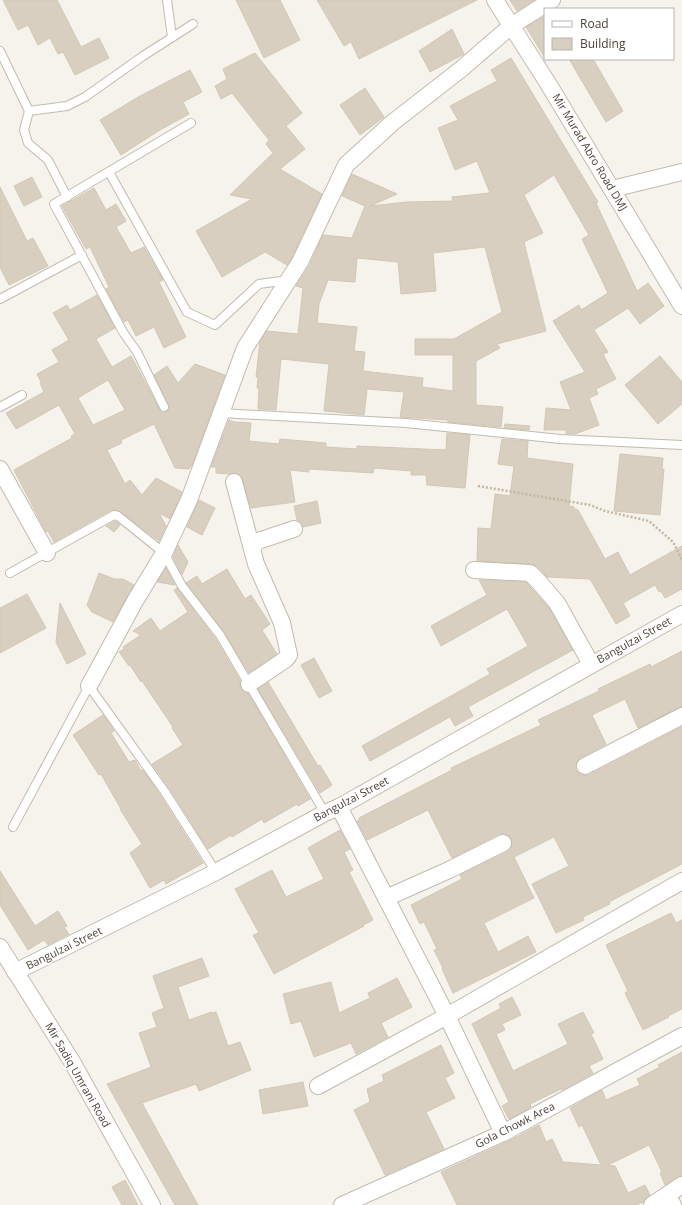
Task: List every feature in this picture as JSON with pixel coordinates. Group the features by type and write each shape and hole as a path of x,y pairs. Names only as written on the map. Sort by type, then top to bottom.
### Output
{"street":[{"name":"Mir Murad Abro Road DMJ","path":"495,0 549,85 682,306"},
{"path":"89,686 164,553 189,500 245,348 300,262 346,165 392,123 460,70 511,26 552,0"},
{"path":"612,189 682,172"},
{"path":"0,469 47,553"},
{"path":"234,482 256,564 282,623 289,655 286,659 249,684"},
{"path":"252,547 258,542 294,529"},
{"path":"474,570 530,573 557,603 591,664"},
{"name":"Bangulzai Street","path":"15,972 216,872 332,810 682,614"},
{"path":"585,766 682,716"},
{"path":"332,810 386,898 447,1016 503,1133"},
{"path":"386,898 449,870 503,843"},
{"path":"318,1086 447,1016 682,882"},
{"name":"Mir Sadiq Umrani Road","path":"0,947 71,1060 152,1205"},
{"name":"Gola Chowk Area","path":"342,1205 503,1133 682,1036"},
{"path":"652,1205 670,1200 682,1185"}],"lane":[{"path":"167,0 172,37"},
{"path":"30,111 67,106 85,97 143,56 193,24"},
{"path":"0,51 30,111 24,130 28,143 48,160 67,197"},
{"path":"164,407 137,352 123,332 54,204 191,123"},
{"path":"109,172 187,312 215,324 258,284 289,280"},
{"path":"0,299 82,255"},
{"path":"0,407 22,396"},
{"path":"221,413 406,423 560,439 682,445"},
{"path":"10,573 114,515 118,516 164,553 182,586 220,636 249,684 332,810"},
{"path":"14,827 89,686 165,792 216,872"}],"path":[{"path":"478,486 590,505 605,511 649,521 673,542 682,560"}],"building":[{"path":"3,0 57,0 81,47 99,38 109,58 75,75 63,52 58,54 50,38 38,45 28,25 18,30"},
{"path":"236,0 280,0 300,40 264,58"},
{"path":"317,0 477,0 359,59 351,42 344,46"},
{"path":"510,0 534,0 517,11"},
{"path":"544,17 544,56 526,27"},
{"path":"452,29 464,54 430,72 419,51"},
{"path":"255,53 302,113 286,126 305,149 280,169 322,194 287,265 265,252 222,277 196,231 252,199 230,195 273,153 266,144 269,140 232,93 221,99 215,86 227,79 223,69"},
{"path":"511,58 598,202 596,203 637,291 648,283 664,306 640,324 628,308 594,330 608,352 603,354 616,379 596,389 598,394 589,398 599,425 575,434 566,434 566,430 544,430 546,408 571,410 560,382 585,372 553,321 579,305 581,310 608,293 582,239 589,235 554,175 524,195 543,233 524,242 546,331 497,344 500,348 476,361 476,405 503,407 501,427 448,422 448,420 400,417 404,392 367,389 364,415 324,411 329,364 281,359 276,410 258,409 259,389 257,388 258,377 256,377 260,342 267,331 298,334 303,288 296,286 309,266 323,235 352,238 365,206 342,196 352,174 397,194 370,206 407,202 453,201 452,197 490,193 477,161 455,170 438,128 458,120 450,106 497,81 491,70","holes":["485,247 502,312 454,339 415,339 415,355 453,355 453,391 422,387 423,378 363,371 365,352 354,351 357,327 317,323 319,304 328,280 355,282 357,258 398,262 401,294 436,291 433,253"]},
{"path":"570,60 594,60 623,111 606,122"},
{"path":"190,70 202,92 183,102 189,114 160,130 121,155 100,120 140,96"},
{"path":"365,88 384,117 360,135 340,105"},
{"path":"32,177 42,197 24,206 14,186"},
{"path":"0,187 27,241 33,238 48,266 9,285 0,267"},
{"path":"94,188 106,210 116,204 126,221 116,227 131,253 144,247 163,280 159,282 186,337 164,348 154,327 136,336 128,320 124,322 106,289 109,287 90,247 86,249 62,206"},
{"path":"97,295 115,328 96,339 112,367 131,356 161,412 167,412 169,407 154,375 167,366 178,383 195,364 225,375 192,465 189,469 175,468 154,424 121,440 122,443 107,450 125,484 130,480 142,495 156,478 182,492 170,519 159,513 166,526 159,541 121,512 111,510 54,542 48,531 46,532 14,470 72,438 71,436 75,434 59,405 16,429 6,413 44,392 37,374 59,362 52,350 69,340 53,313 67,305 70,310","holes":["108,380 125,410 93,425 78,398"]},
{"path":"660,356 682,382 682,404 658,424 625,385"},
{"path":"229,420 234,422 251,423 249,441 279,444 280,439 326,443 326,447 357,449 357,446 446,450 447,433 470,435 465,488 427,485 426,475 411,475 411,471 374,468 373,473 309,469 309,472 290,470 295,502 251,508 241,476 236,473 216,473 216,467 211,467"},
{"path":"505,424 530,426 529,430 504,428"},
{"path":"502,439 528,441 527,458 573,464 569,506 578,510 605,559 618,552 630,575 682,546 682,589 665,598 655,585 623,603 630,616 616,624 590,579 547,577 537,566 531,564 477,561 478,528 491,529 495,494 510,496 514,466 498,464"},
{"path":"620,454 663,458 662,470 664,469 660,515 614,511"},
{"path":"199,500 215,508 202,535 187,527"},
{"path":"317,501 321,523 303,527 301,522 297,520 294,506"},
{"path":"115,521 120,525 114,532 106,526"},
{"path":"178,545 188,562 182,575 173,557"},
{"path":"166,568 175,585 157,582"},
{"path":"227,569 245,599 251,595 270,624 262,630 277,654 249,673 224,632 186,583 197,576 202,584"},
{"path":"99,573 114,579 123,579 134,585 113,622 92,612 87,605"},
{"path":"479,580 526,582 549,608 573,650 468,707 473,716 455,726 450,717 370,761 362,746 490,674 487,669 528,646 507,609 441,646 431,626 487,595"},
{"path":"177,588 215,638 240,680 241,689 248,693 310,799 298,806 297,804 264,823 262,819 208,849 170,789 152,764 183,745 172,728 173,727 142,681 141,682 119,652 124,649 123,647 141,635 133,631 151,618 160,631 188,612 174,590"},
{"path":"27,594 46,628 0,653 0,608"},
{"path":"60,603 86,654 67,664 56,642"},
{"path":"682,651 682,707 638,728 625,699 592,715 606,744 580,758 577,761 576,770 580,774 589,775 682,727 682,864 609,902 610,904 583,917 584,920 556,933 532,884 569,866 554,837 514,857 534,898 484,923 498,952 528,936 536,952 453,993 434,950 437,949 424,922 420,924 411,905 462,879 460,875 507,852 511,849 511,838 508,835 499,834 452,858 428,810 367,840 357,821 359,818 452,770 451,768 541,725 538,720 599,691 598,689 650,664 651,667"},
{"path":"314,658 332,691 319,698 301,665"},
{"path":"268,682 318,766 320,765 332,785 320,793 258,689"},
{"path":"103,715 114,731 111,733 129,762 135,760 141,771 143,770 203,863 166,884 164,880 150,888 130,853 142,844 120,809 101,774 99,775 73,735"},
{"path":"340,830 350,849 344,852 353,870 349,872 373,920 274,974 253,935 259,933 235,889 272,870 286,897 324,879 308,848"},
{"path":"0,871 35,926 58,911 67,926 64,927 69,934 48,945 44,940 28,950 0,905"},
{"path":"671,913 676,923 682,920 682,1009 643,1030 625,993 628,991 606,945"},
{"path":"202,958 209,976 178,987 189,1020 211,1012 216,1012 228,1046 240,1042 251,1070 199,1091 196,1084 142,1103 198,1205 175,1205 107,1084 151,1067 139,1033 157,1027 152,1013 164,1008 153,976"},
{"path":"397,978 412,1007 381,1023 388,1037 356,1054 351,1043 314,1057 301,1021 291,1024 283,994 331,982 339,1013 370,998 368,993"},
{"path":"512,997 521,1015 502,1024 505,1030 496,1034 513,1071 568,1044 558,1024 583,1012 594,1033 591,1034 603,1059 589,1066 593,1073 562,1090 561,1089 530,1104 531,1107 509,1119 502,1106 509,1102 472,1024 501,1008 499,1004"},
{"path":"441,1045 454,1073 445,1078 455,1098 426,1112 444,1149 385,1175 354,1110 370,1102 367,1089 384,1081 382,1075"},
{"path":"682,1052 682,1176 677,1177 665,1185 660,1173 662,1172 649,1145 608,1165 615,1166 628,1193 645,1185 650,1195 643,1202 637,1205 457,1205 441,1172 507,1142 539,1125 546,1142 552,1139 563,1162 601,1165 582,1125 579,1127 570,1108 602,1090 606,1100 640,1085 637,1079 660,1067 658,1065"},
{"path":"303,1082 308,1106 263,1114 259,1090"},
{"path":"125,1180 138,1205 122,1205 112,1187"}]}
